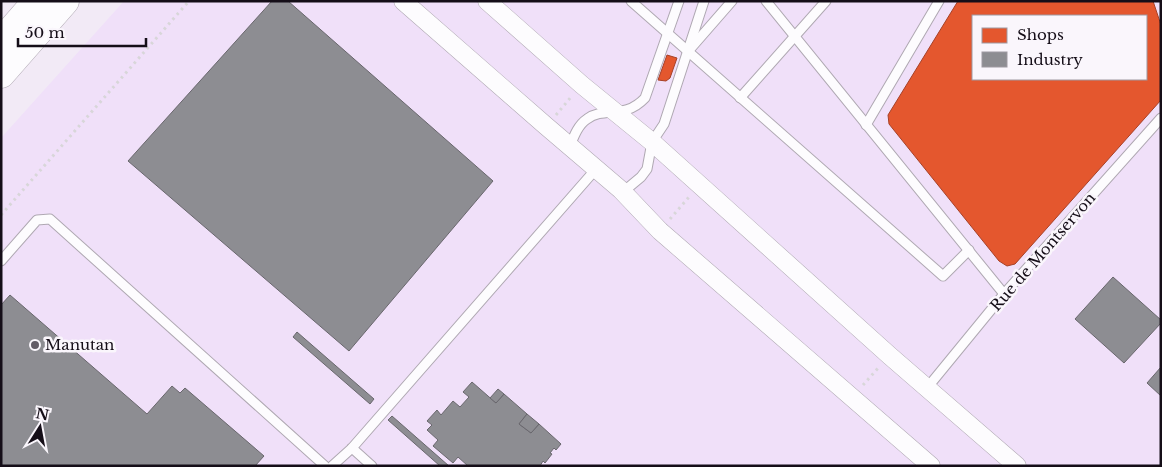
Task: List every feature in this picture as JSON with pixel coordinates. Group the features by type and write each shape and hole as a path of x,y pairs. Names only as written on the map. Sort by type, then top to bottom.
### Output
{"main road":[{"path":"1,42 37,1"},
{"path":"1,74 65,1"}],"street":[{"path":"403,1 621,190 660,231 931,466"},
{"path":"487,1 614,113 652,142 890,356 1017,466"}],"lane":[{"path":"631,1 943,276 969,250"},
{"path":"570,146 580,126 587,119 596,115 637,107 645,98 679,1"},
{"path":"621,190 629,187 647,169 652,142 664,124 704,1"},
{"path":"688,52 732,1"},
{"path":"766,1 1004,294"},
{"path":"740,98 826,1"},
{"path":"866,125 939,1"},
{"name":"Rue de Montservon","path":"927,388 1004,294 1161,118"},
{"path":"332,466 352,448 596,169"},
{"path":"1,261 38,220 50,218 325,466"},
{"path":"352,448 372,466"}],"path":[{"path":"1,215 189,1"},
{"path":"546,126 582,85"},
{"path":"660,231 700,185"},
{"path":"852,396 890,356"}],"shaded area":[{"path":"124,1 1161,1 1161,466 1,466 1,138"}],"building: Shops":[{"path":"958,1 1153,1 1161,25 1161,100 1015,264 1007,266 999,261 889,124 888,115"},
{"path":"667,55 677,58 670,78 666,81 658,80"}],"building: Industry":[{"path":"272,1 288,1 493,181 349,351 128,161"},
{"path":"1113,277 1161,320 1161,323 1124,363 1075,319"},
{"name":"Manutan","path":"10,295 147,414 172,386 180,393 185,388 264,456 255,466 1,466 1,305"},
{"path":"297,332 374,399 370,404 293,337"},
{"path":"1161,367 1161,396 1147,383"},
{"path":"472,382 496,403 504,394 527,414 519,424 531,433 539,424 561,444 556,450 554,448 545,463 543,461 540,466 468,466 458,457 453,463 433,446 438,440 427,430 432,425 427,421 437,410 441,415 453,401 460,407 469,397 463,392"},
{"path":"498,389 504,394 496,403 490,398"},
{"path":"527,414 539,424 531,433 519,424"},
{"path":"392,416 449,466 440,466 388,420"}],"place":[{"name":"Manutan","path":"35,345"}]}
